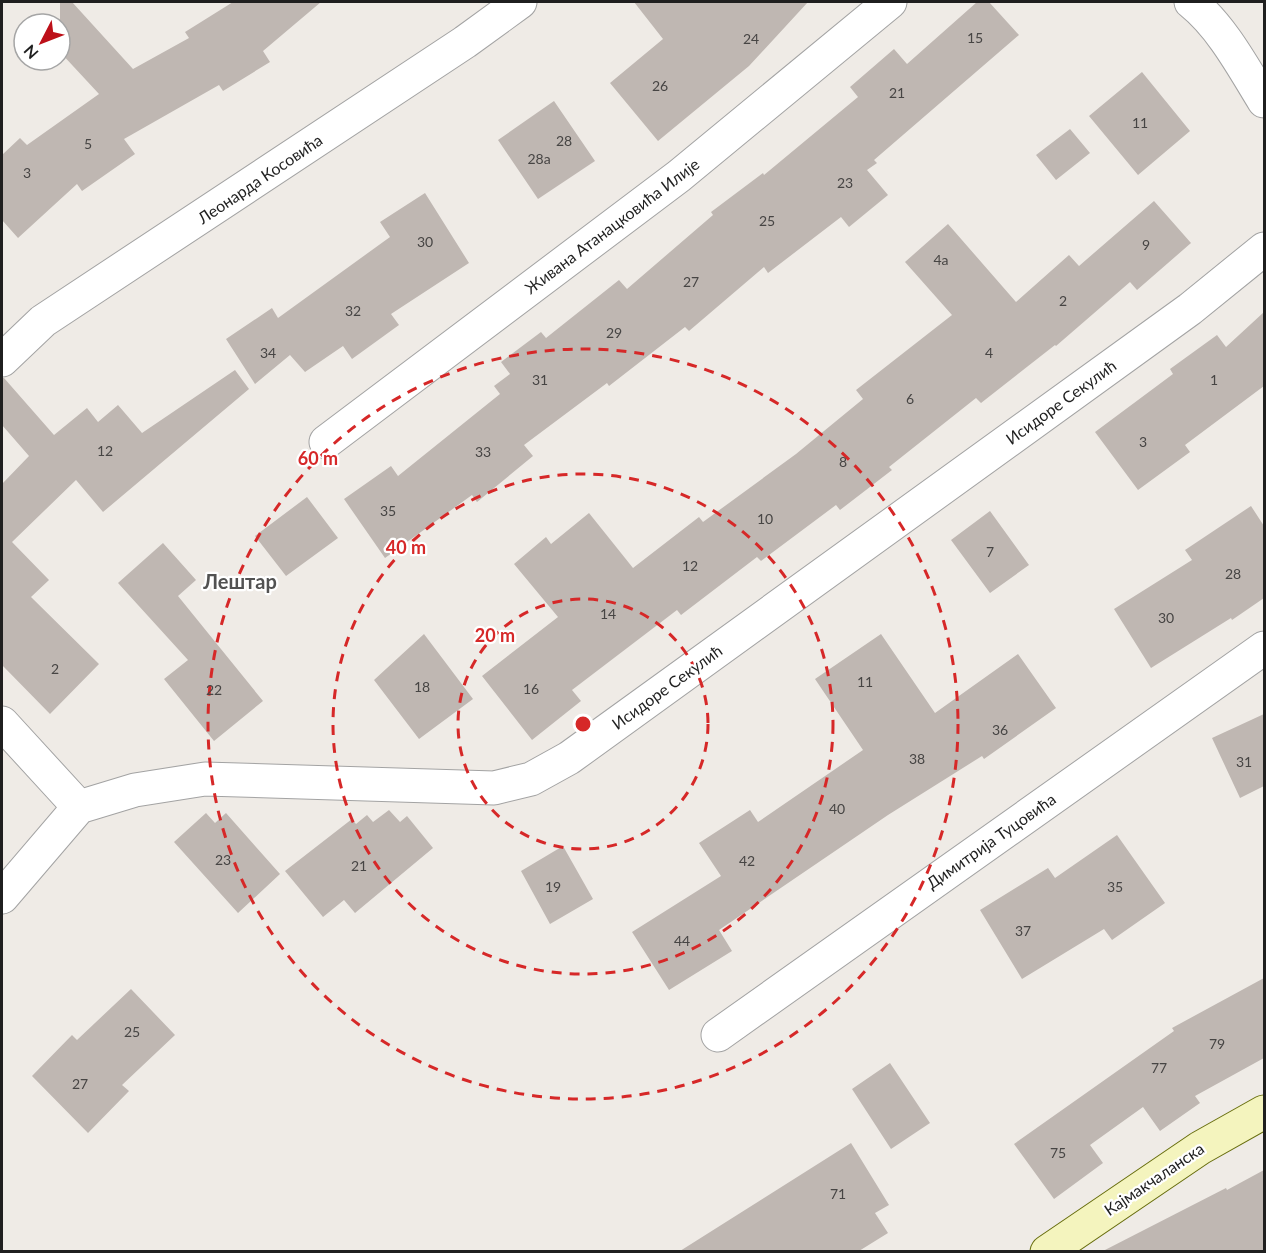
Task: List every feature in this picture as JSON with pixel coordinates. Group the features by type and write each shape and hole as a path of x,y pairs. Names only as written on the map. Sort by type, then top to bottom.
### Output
{"street":[{"name":"Леонарда Косовића","path":"2,360 43,321 456,49 520,2"},
{"name":"Живана Атанацковића Илије","path":"327,442 679,176 890,2"},
{"path":"1191,2 1201,10 1227,43 1264,101"},
{"name":"Исидоре Секулић","path":"80,807 135,790 205,779 494,788 531,779 568,758 1161,330 1264,249"},
{"name":"Димитрија Туцовића","path":"718,1035 1264,648"},
{"path":"2,723 80,807 2,897"},
{"name":"Кајмакчаланска","path":"1047,1251 1200,1148 1264,1112"}],"building":[{"path":"60,2 72,2 133,69 189,38 185,32 233,2 321,2 263,51 270,62 223,91 219,85 124,139 135,154 82,191 77,184 18,238 2,220 2,155 20,138 27,145 99,94 72,65 72,12 60,12"},
{"path":"634,2 808,2 749,66 658,141 610,83 663,39"},
{"path":"977,2 989,2 1019,35 874,160 877,163 867,170 888,195 849,227 841,217 768,273 764,267 689,331 685,327 609,386 607,383 524,445 533,456 477,502 472,495 385,558 344,499 391,466 398,476 500,394 494,386 510,374 501,362 541,332 546,338 619,280 627,289 713,215 711,212 763,173 764,175 858,97 850,87 894,49 907,64"},
{"path":"1142,72 1190,131 1138,175 1089,116"},
{"path":"554,101 595,161 538,199 498,140"},
{"path":"1070,129 1090,153 1056,180 1036,155"},
{"path":"425,193 469,263 391,314 399,325 352,359 343,346 305,372 290,355 255,384 226,339 272,308 278,318 390,237 380,222"},
{"path":"1154,201 1191,243 1137,290 1130,282 1056,346 981,403 976,398 889,467 892,470 840,510 836,505 761,561 757,557 681,615 677,610 572,690 581,701 532,740 482,676 558,617 514,564 546,537 551,544 589,513 633,568 699,517 703,522 796,454 863,399 856,390 952,315 905,262 948,224 1016,302 1069,255 1079,266"},
{"path":"1264,312 1264,386 1185,445 1190,452 1138,490 1095,432 1173,374 1170,369 1217,335 1226,347"},
{"path":"235,370 249,389 103,512 76,480 12,542 49,580 31,597 99,664 50,714 2,665 2,484 29,456 2,425 2,378 54,435 87,408 98,422 118,405 142,433"},
{"path":"307,497 338,538 286,576 255,536"},
{"path":"1251,506 1264,526 1264,598 1232,620 1231,618 1151,668 1114,609 1192,560 1185,550"},
{"path":"990,511 1029,565 990,593 951,540"},
{"path":"163,543 196,580 178,596 263,701 214,741 164,679 188,660 118,583"},
{"path":"424,634 473,699 419,739 374,680"},
{"path":"881,634 935,713 1018,654 1056,708 984,759 982,756 888,815 719,930 732,951 669,990 632,932 721,876 699,843 750,810 758,822 863,750 815,679"},
{"path":"1264,714 1264,786 1240,798 1212,738"},
{"path":"389,810 400,822 407,816 433,848 355,913 344,900 323,917 285,871 352,819 356,824 367,815 373,822"},
{"path":"206,813 215,823 226,813 280,874 238,913 174,842"},
{"path":"1117,835 1165,903 1112,940 1104,929 1022,979 980,910 1048,868 1055,878"},
{"path":"563,846 593,899 550,924 521,871"},
{"path":"1264,978 1264,1058 1195,1096 1200,1103 1160,1131 1143,1107 1090,1145 1103,1163 1054,1199 1014,1144 1174,1031 1172,1028"},
{"path":"131,989 175,1035 122,1085 129,1091 88,1133 32,1076 72,1035 77,1040"},
{"path":"890,1063 930,1123 891,1149 852,1089"},
{"path":"851,1143 889,1205 875,1213 888,1233 859,1251 680,1251"},
{"path":"1264,1170 1264,1251 1103,1251 1226,1188 1227,1190"}],"district":[{"name":"Лештар","path":"240,582"}]}
